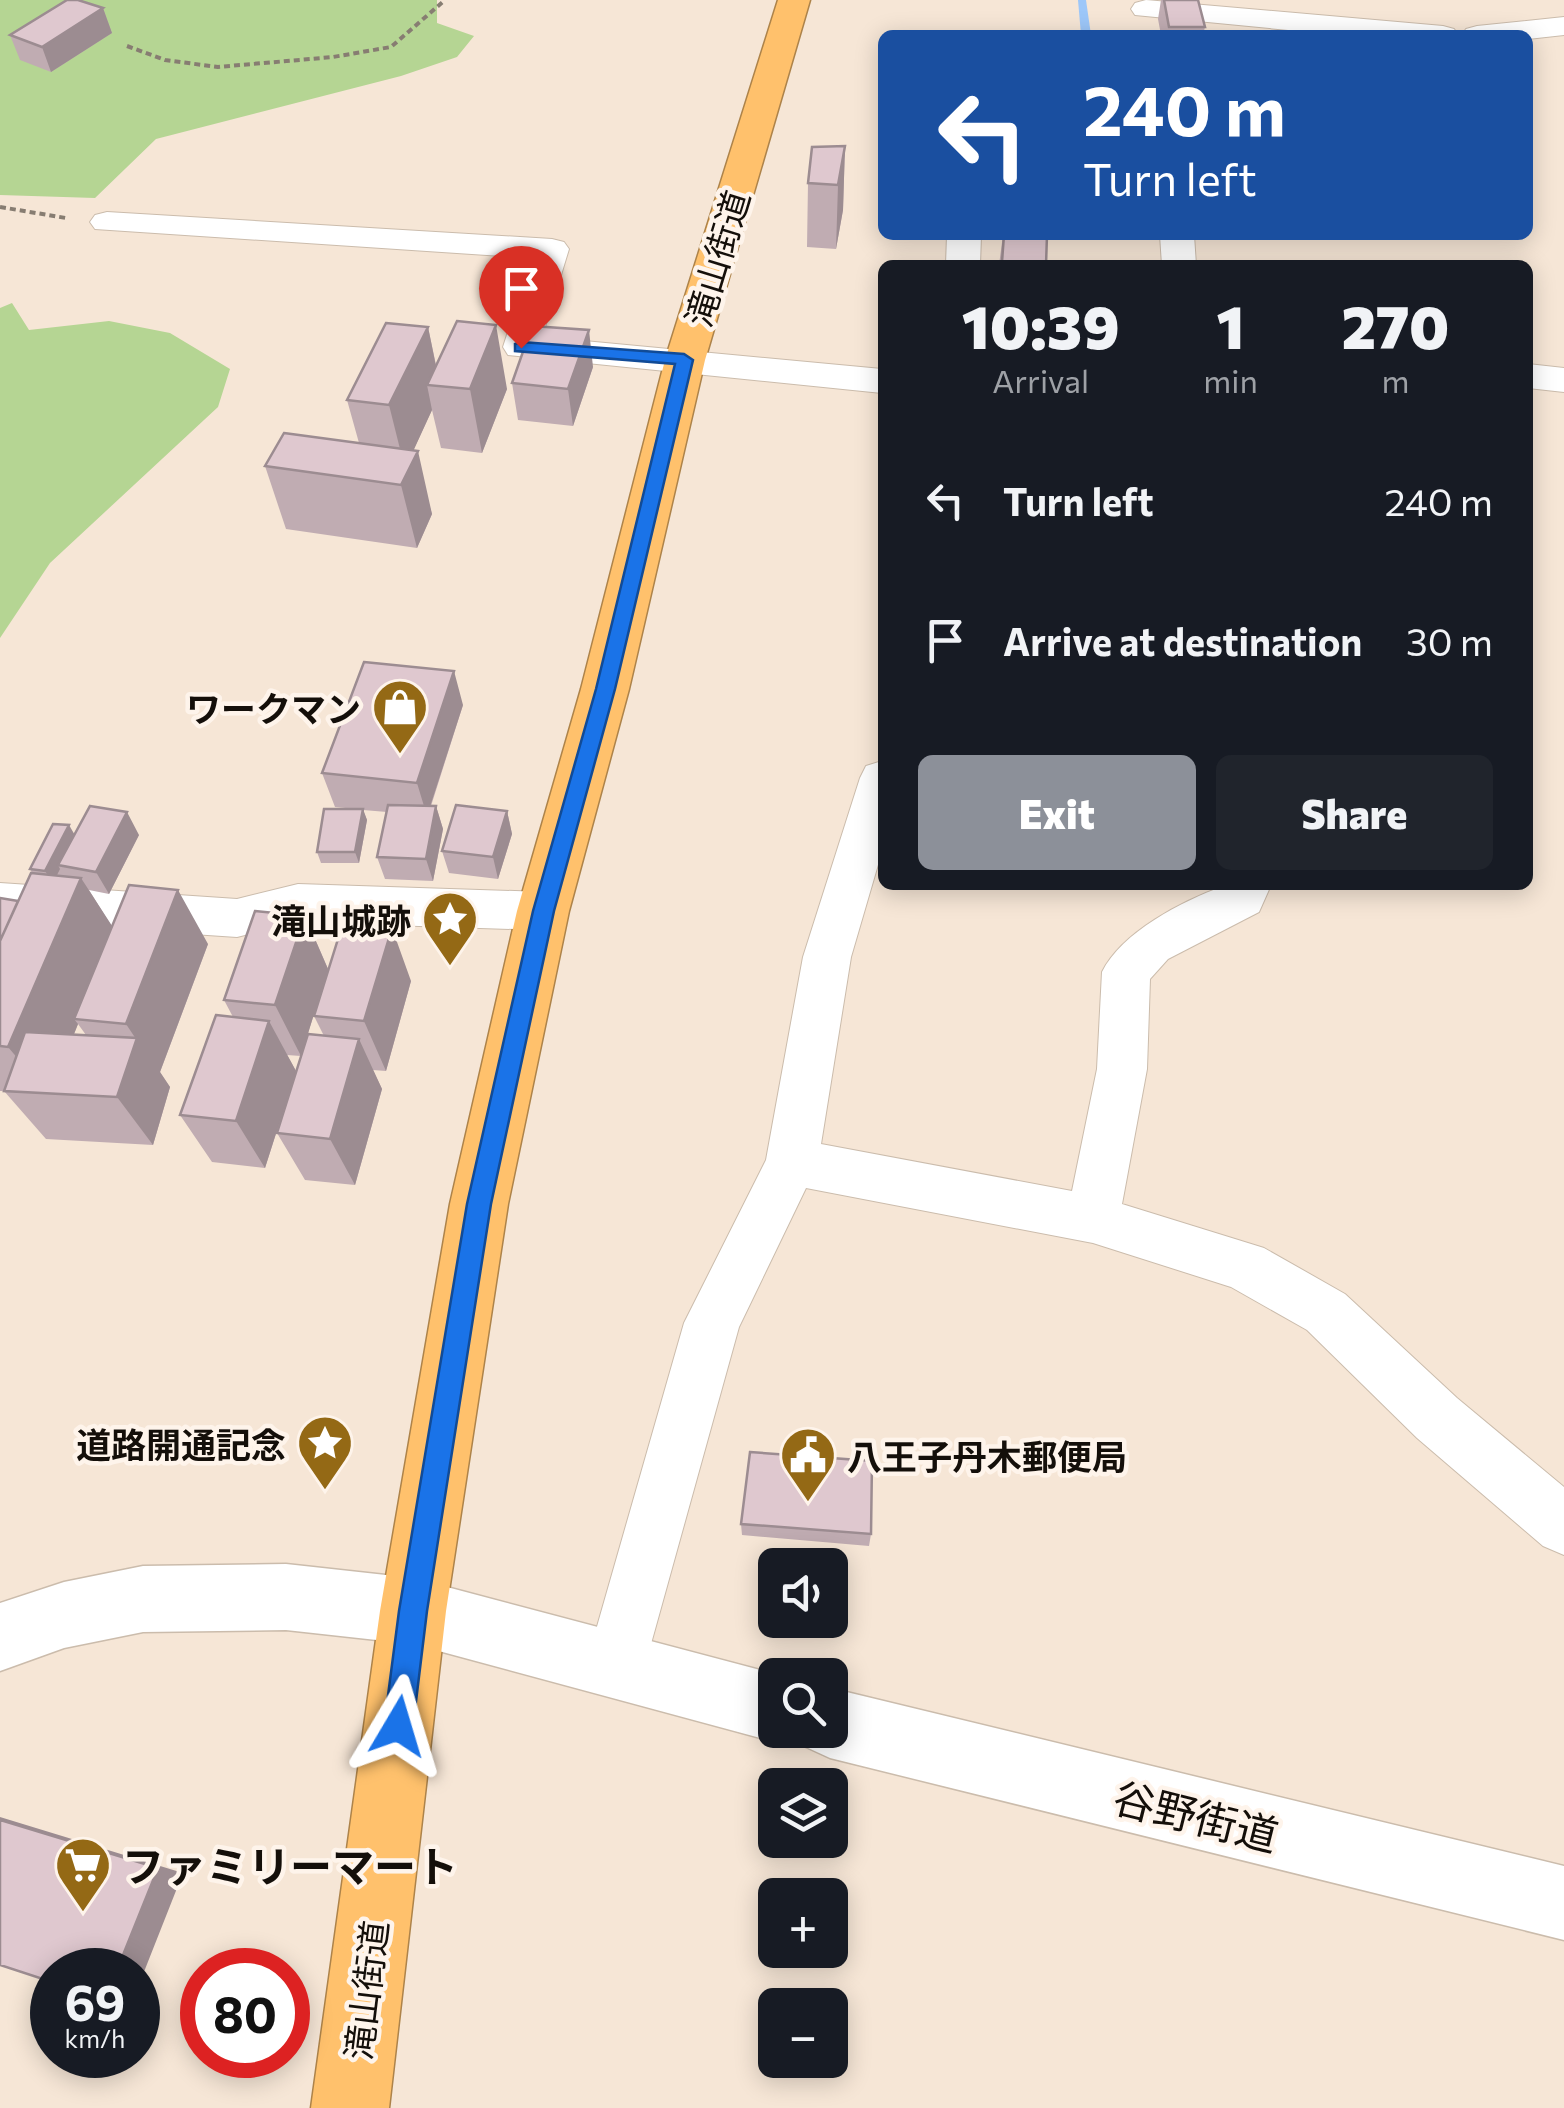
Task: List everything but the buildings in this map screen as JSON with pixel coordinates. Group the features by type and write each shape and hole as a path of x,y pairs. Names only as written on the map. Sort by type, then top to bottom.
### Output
{"highway":[{"name":"滝山街道","path":"350,2108 413,1611 479,1204 544,911 606,689 684,360 794,0"}],"main road":[{"path":"0,1637 64,1615 143,1599 286,1597 413,1611 758,1703"},
{"name":"谷野街道","path":"848,1726 1564,1903"}],"street":[{"path":"1147,15 1369,30"},
{"path":"1525,30 1564,26"},
{"path":"107,222 552,249 521,348 878,381"},
{"path":"1533,377 1564,380"},
{"path":"616,1664 712,1323 792,1162 827,957 878,791"},
{"path":"1093,1219 1122,1069 1126,972 1151,945 1242,899 1246,890"},
{"path":"0,902 237,918 298,903 544,911"},
{"path":"792,1162 1093,1219 1245,1266 1326,1312 1437,1418 1564,1524"}],"path":[{"path":"127,46 165,60 218,67 333,57 391,46 444,0"},
{"path":"0,207 107,222"}],"green space":[{"path":"0,0 437,0 437,23 474,36 457,57 401,76 156,139 95,198 0,195"},
{"path":"12,303 29,330 109,321 170,333 230,369 218,407 50,563 0,638 0,308"}],"waterway":[{"path":"1082,0 1085,30"}],"place":[{"name":"ワークマン","path":"400,756"},
{"name":"滝山城跡","path":"450,968"},
{"name":"道路開通記念","path":"325,1492"},
{"name":"八王子丹木郵便局","path":"808,1504"},
{"name":"ファミリーマート","path":"83,1914"}],"route":[{"path":"398,1726 479,1204 544,911 606,689 684,360 521,348"}]}
